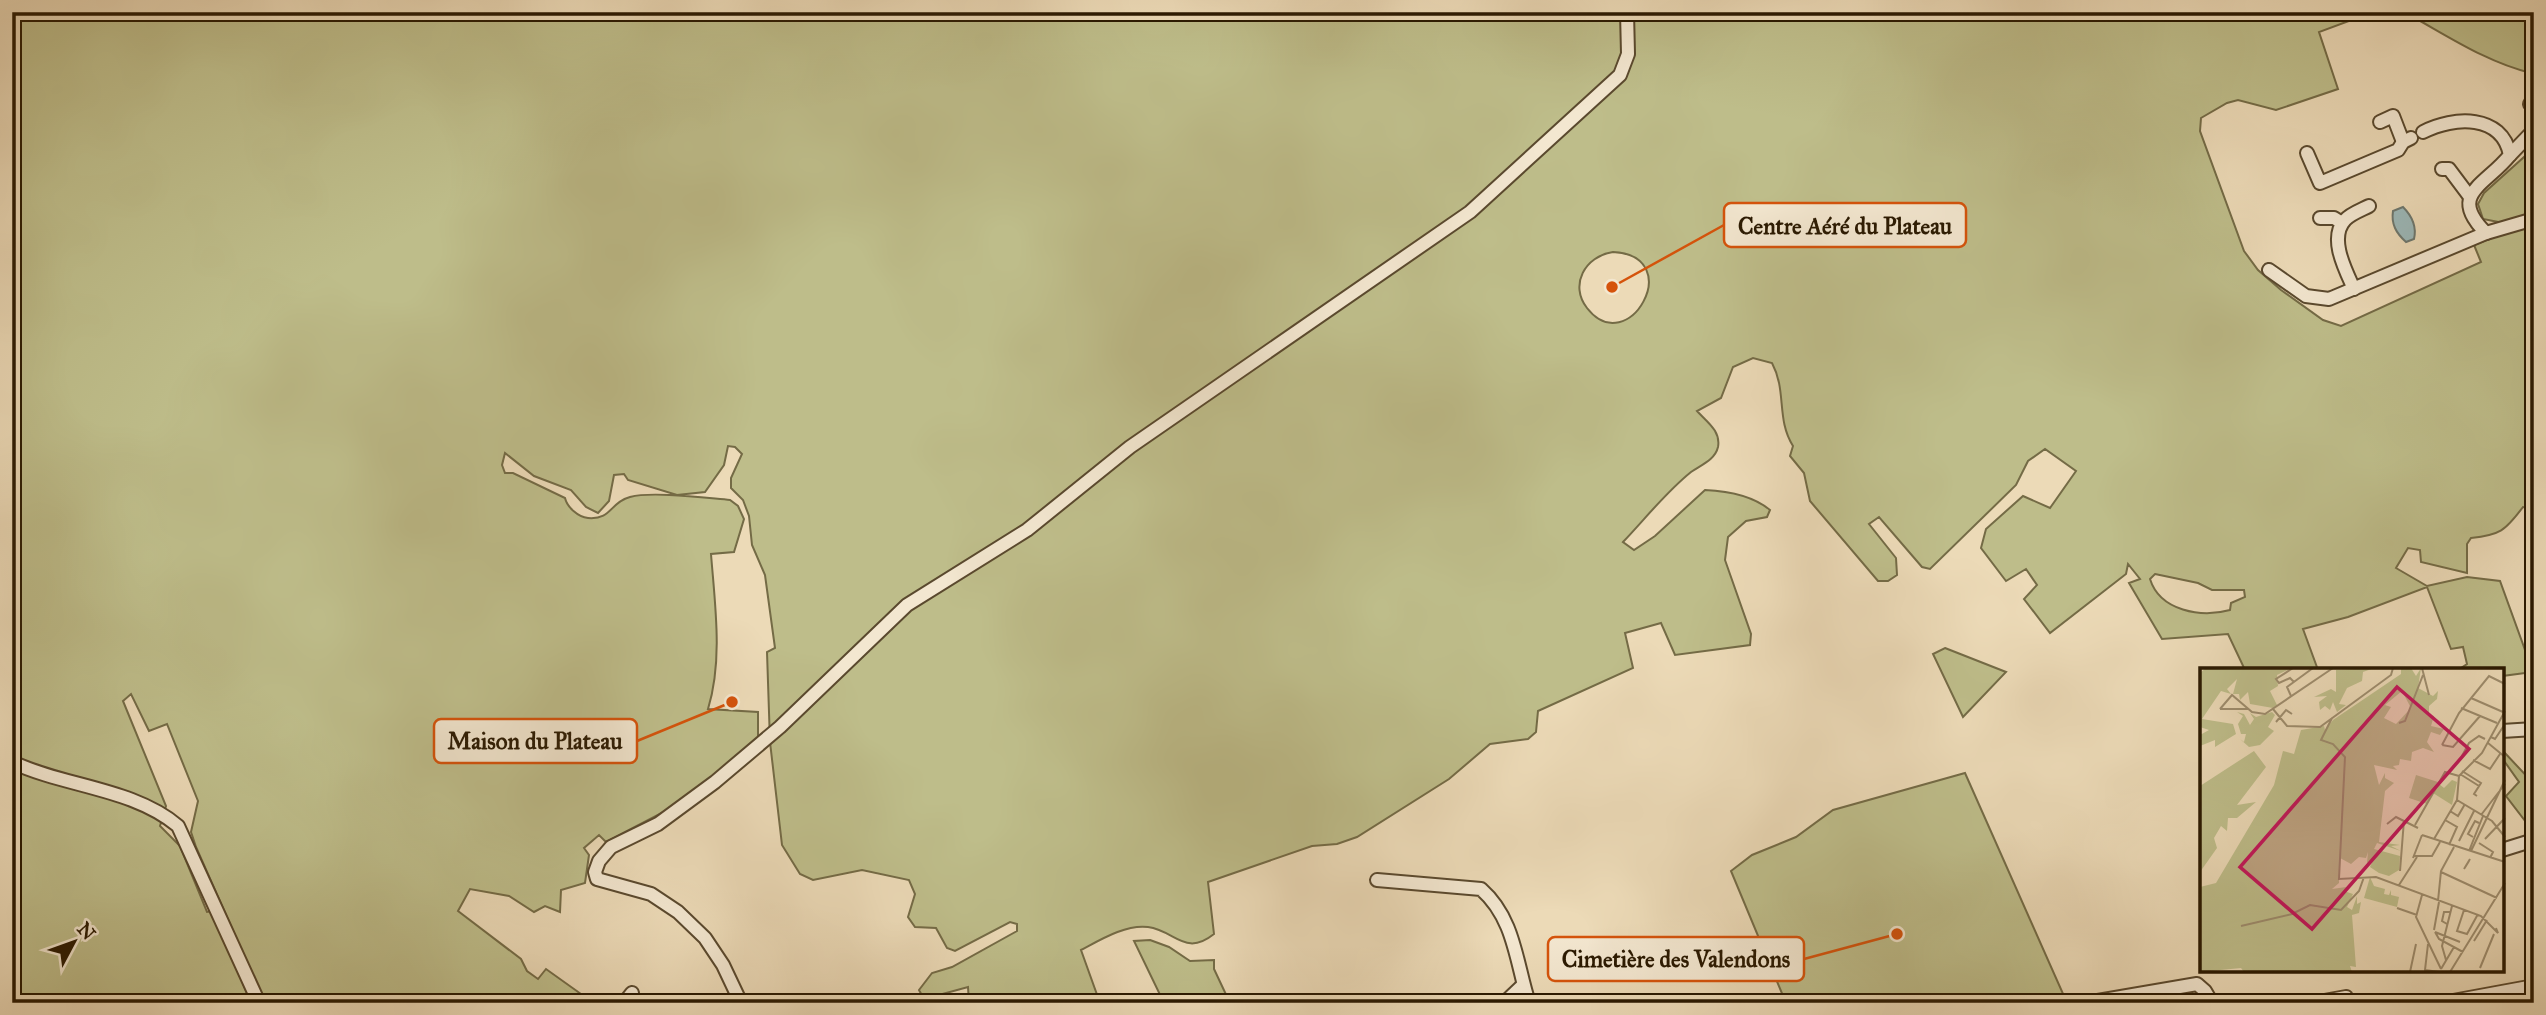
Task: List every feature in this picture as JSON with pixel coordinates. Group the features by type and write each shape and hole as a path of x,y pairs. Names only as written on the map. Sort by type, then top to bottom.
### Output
{"street":[{"path":"741,1003 723,965 694,926 651,894 603,883 597,879 595,872 599,861 611,847 676,812 766,740 907,605 1043,519 1130,447 1492,194 1620,75 1628,54 1627,12"},
{"path":"2307,153 2320,183 2399,150 2407,140 2393,116 2380,122"},
{"path":"2423,132 2438,125 2463,121 2491,125 2503,135 2510,155"},
{"path":"2486,233 2468,213 2470,197 2534,130"},
{"path":"2442,169 2449,169 2470,197"},
{"path":"2342,223 2368,206"},
{"path":"2320,218 2334,218 2342,223"},
{"path":"2269,270 2306,296 2318,299 2354,289 2486,233 2534,219"},
{"path":"2342,223 2339,250 2354,289"},
{"path":"2504,731 2534,729"},
{"path":"12,762 133,802 164,814 178,826 259,1003"},
{"path":"2504,849 2534,840"},
{"path":"1377,880 1481,889 1491,898 1502,916 1523,968 1523,985 1529,1003"},
{"path":"2085,1003 2197,984 2212,1003"},
{"path":"1504,1003 1523,985"},
{"path":"2442,1003 2534,986"},
{"path":"2313,1003 2346,997 2348,1003"}],"shaded area":[{"path":"12,12 2373,12 2319,32 2338,89 2276,110 2238,100 2227,103 2201,118 2200,131 2244,251 2258,270 2281,290 2323,320 2341,326 2481,262 2474,245 2505,233 2498,222 2483,219 2478,204 2484,193 2534,148 2534,509 2523,507 2501,530 2471,538 2467,544 2467,573 2421,562 2420,550 2408,548 2396,568 2427,586 2467,577 2500,581 2533,672 2504,676 2504,668 2461,668 2467,664 2463,647 2451,649 2427,587 2348,617 2303,629 2317,668 2244,668 2228,634 2162,639 2129,583 2140,579 2128,564 2126,574 2050,633 2024,599 2037,585 2026,569 2006,581 1981,548 1986,529 2023,496 2050,508 2076,471 2045,449 2028,461 2016,485 1930,569 1922,567 1879,517 1869,524 1896,558 1897,575 1888,581 1878,581 1810,501 1804,473 1790,456 1793,446 1785,426 1777,373 1772,363 1753,358 1733,367 1721,398 1697,411 1717,436 1718,447 1714,455 1673,488 1623,542 1634,550 1655,536 1705,490 1739,495 1770,510 1767,517 1746,521 1728,537 1725,560 1751,634 1750,645 1675,655 1661,623 1625,633 1633,668 1538,711 1536,732 1528,739 1490,744 1449,779 1357,837 1337,844 1312,846 1208,882 1214,934 1204,940 1188,943 1158,929 1140,927 1113,934 1081,950 1100,1003 969,1003 968,987 924,999 919,990 932,973 952,967 1017,931 1017,924 1010,922 955,951 947,948 936,928 915,927 908,917 915,894 909,880 862,870 813,880 800,874 782,845 770,742 767,652 775,648 765,575 752,545 749,516 743,500 731,488 731,478 742,454 735,447 728,446 724,465 705,492 677,495 628,480 624,474 614,475 609,501 598,513 586,507 571,490 534,476 505,453 502,465 505,473 513,473 565,498 574,511 588,518 607,514 623,499 640,495 730,500 738,506 744,519 734,552 711,554 717,652 708,709 758,712 758,738 681,803 606,842 599,835 584,848 589,855 585,883 561,890 560,912 545,906 534,912 509,896 470,889 458,911 521,959 527,971 538,979 546,969 581,994 577,1002 548,996 531,1003 265,1003 196,847 191,832 198,801 167,724 149,731 131,694 123,701 166,806 160,826 180,846 207,912 213,911 251,1003 12,1003","holes":["1613,252 1635,258 1646,270 1649,285 1644,301 1633,315 1619,322 1603,321 1587,308 1582,299 1580,281 1583,273 1595,259","2155,574 2198,583 2212,590 2244,590 2245,597 2231,603 2230,610 2207,613 2183,610 2163,598 2150,579"]},
{"path":"2404,12 2534,12 2534,71 2531,73 2514,68 2481,55"},
{"path":"1945,648 2006,672 1963,717 1933,654"},
{"path":"2504,752 2534,784 2534,826 2529,826 2506,796 2519,782 2504,761"},
{"path":"1965,773 2064,996 2033,1003 1786,1003 1731,871 1752,855 1796,837 1833,810"},
{"path":"1150,940 1169,947 1190,961 1214,960 1214,969 1230,1003 1164,1003 1134,941"}],"water":[{"path":"2403,207 2415,230 2414,239 2406,242 2397,232 2393,220 2393,211"}],"place":[{"name":"Centre Aéré du Plateau","path":"1612,287"},
{"name":"Maison du Plateau","path":"732,702"},
{"name":"Cimetière des Valendons","path":"1897,934"}]}
